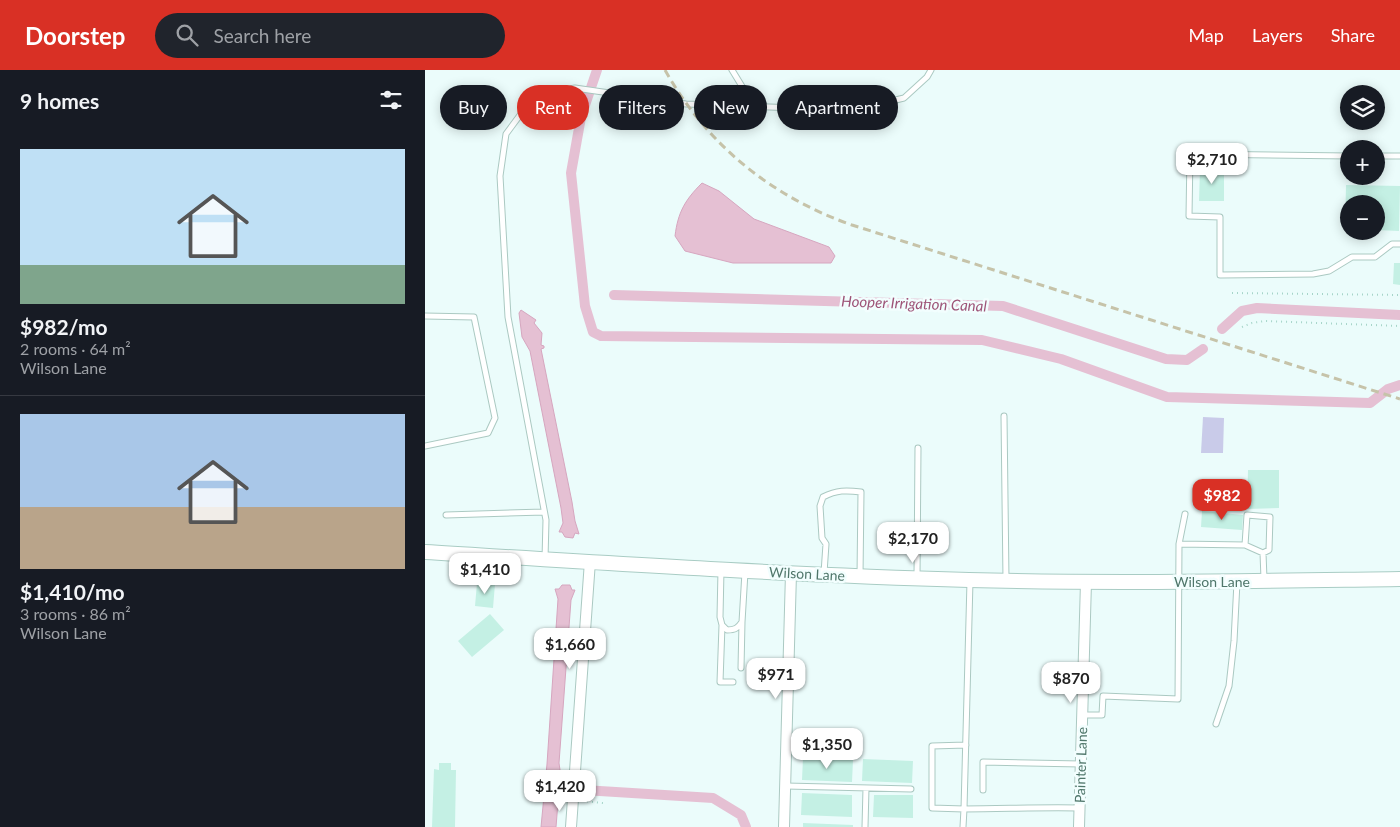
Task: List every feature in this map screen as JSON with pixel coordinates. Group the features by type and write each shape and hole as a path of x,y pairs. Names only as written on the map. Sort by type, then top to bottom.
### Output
{"main road":[{"name":"Wilson Lane","path":"425,552 791,573 1006,581 1264,582 1400,579"}],"street":[{"path":"571,827 590,562"},
{"path":"784,827 791,573"},
{"name":"Painter Lane","path":"1079,827 1086,582"}],"lane":[{"path":"732,70 742,85"},
{"path":"767,106 854,110 904,98 927,77 931,70"},
{"path":"545,559 545,512 508,317 500,176 506,134 526,107 549,93 575,88 694,104"},
{"path":"1340,156 1191,154 1189,216 1220,217 1221,275 1313,274 1329,271 1352,257 1375,257 1393,244 1400,244"},
{"path":"1385,156 1400,156"},
{"path":"425,316 474,317 495,418 488,433 425,446"},
{"path":"1004,416 1006,581"},
{"path":"917,578 918,448"},
{"path":"824,574 826,544 822,538 820,506 823,497 834,491 850,490 861,492 860,576"},
{"path":"447,515 545,512"},
{"path":"1083,715 1103,715 1103,696 1178,698 1179,544 1185,514"},
{"path":"1245,545 1247,515 1270,517 1269,550 1263,553"},
{"path":"1179,544 1245,545 1263,553"},
{"path":"1263,553 1264,582"},
{"path":"721,569 720,682 733,682"},
{"path":"741,668 745,570"},
{"path":"963,827 970,580"},
{"path":"1216,724 1229,686 1234,642 1237,582"},
{"path":"722,625 727,630 733,630 739,628 742,622"},
{"path":"965,745 932,746 932,808 1080,808"},
{"path":"983,790 983,762 1081,764"},
{"path":"786,786 911,789"},
{"path":"865,827 866,788"}],"path":[{"path":"1232,293 1400,295"},
{"path":"1242,327 1265,321 1400,326"},
{"path":"574,800 603,803"}],"shaded area":[{"path":"702,183 719,191 754,219 829,247 835,256 831,263 733,263 685,251 675,236 678,220 687,201"},
{"path":"521,310 536,320 534,323 542,333 541,345 544,348 541,349 579,534 575,533 573,538 565,537 562,532 559,532 563,523 561,508 530,351 522,337 519,313"},
{"path":"1203,417 1224,418 1223,453 1201,453"},
{"path":"562,585 570,585 572,590 575,590 571,600 559,763 562,784 556,827 541,827 558,599 555,589 559,589"}],"building":[{"path":"1200,169 1224,170 1224,201 1199,201"},
{"path":"1346,185 1400,186 1399,231 1385,230 1385,195 1346,195"},
{"path":"1394,263 1400,263 1400,285 1393,284"},
{"path":"1248,470 1279,470 1279,508 1247,509"},
{"path":"1202,511 1243,515 1242,530 1201,527"},
{"path":"477,583 495,584 493,608 475,606"},
{"path":"490,614 504,630 472,657 458,641"},
{"path":"803,758 853,760 852,782 802,780"},
{"path":"863,759 913,761 912,783 862,781"},
{"path":"439,763 451,763 451,770 456,770 455,827 432,827 434,769 439,770"},
{"path":"802,793 852,795 852,817 801,815"},
{"path":"874,795 913,795 913,818 873,817"},
{"path":"803,823 853,825 853,827 803,827"}],"waterway":[{"path":"597,70 581,117 571,173 585,306 593,332 601,336 982,340 1061,359 1167,397 1370,403 1388,389 1400,385"},
{"name":"Hooper Irrigation Canal","path":"614,295 1003,306 1166,359 1187,360 1203,349"},
{"name":"Hooper Irrigation Canal","path":"1222,329 1242,311 1257,308 1400,315"},
{"name":"Hooper Irrigation Canal","path":"551,788 713,798 741,815 746,827"}],"railway":[{"path":"665,70 701,122 744,165 795,200 823,213 852,225 1400,399"}]}
